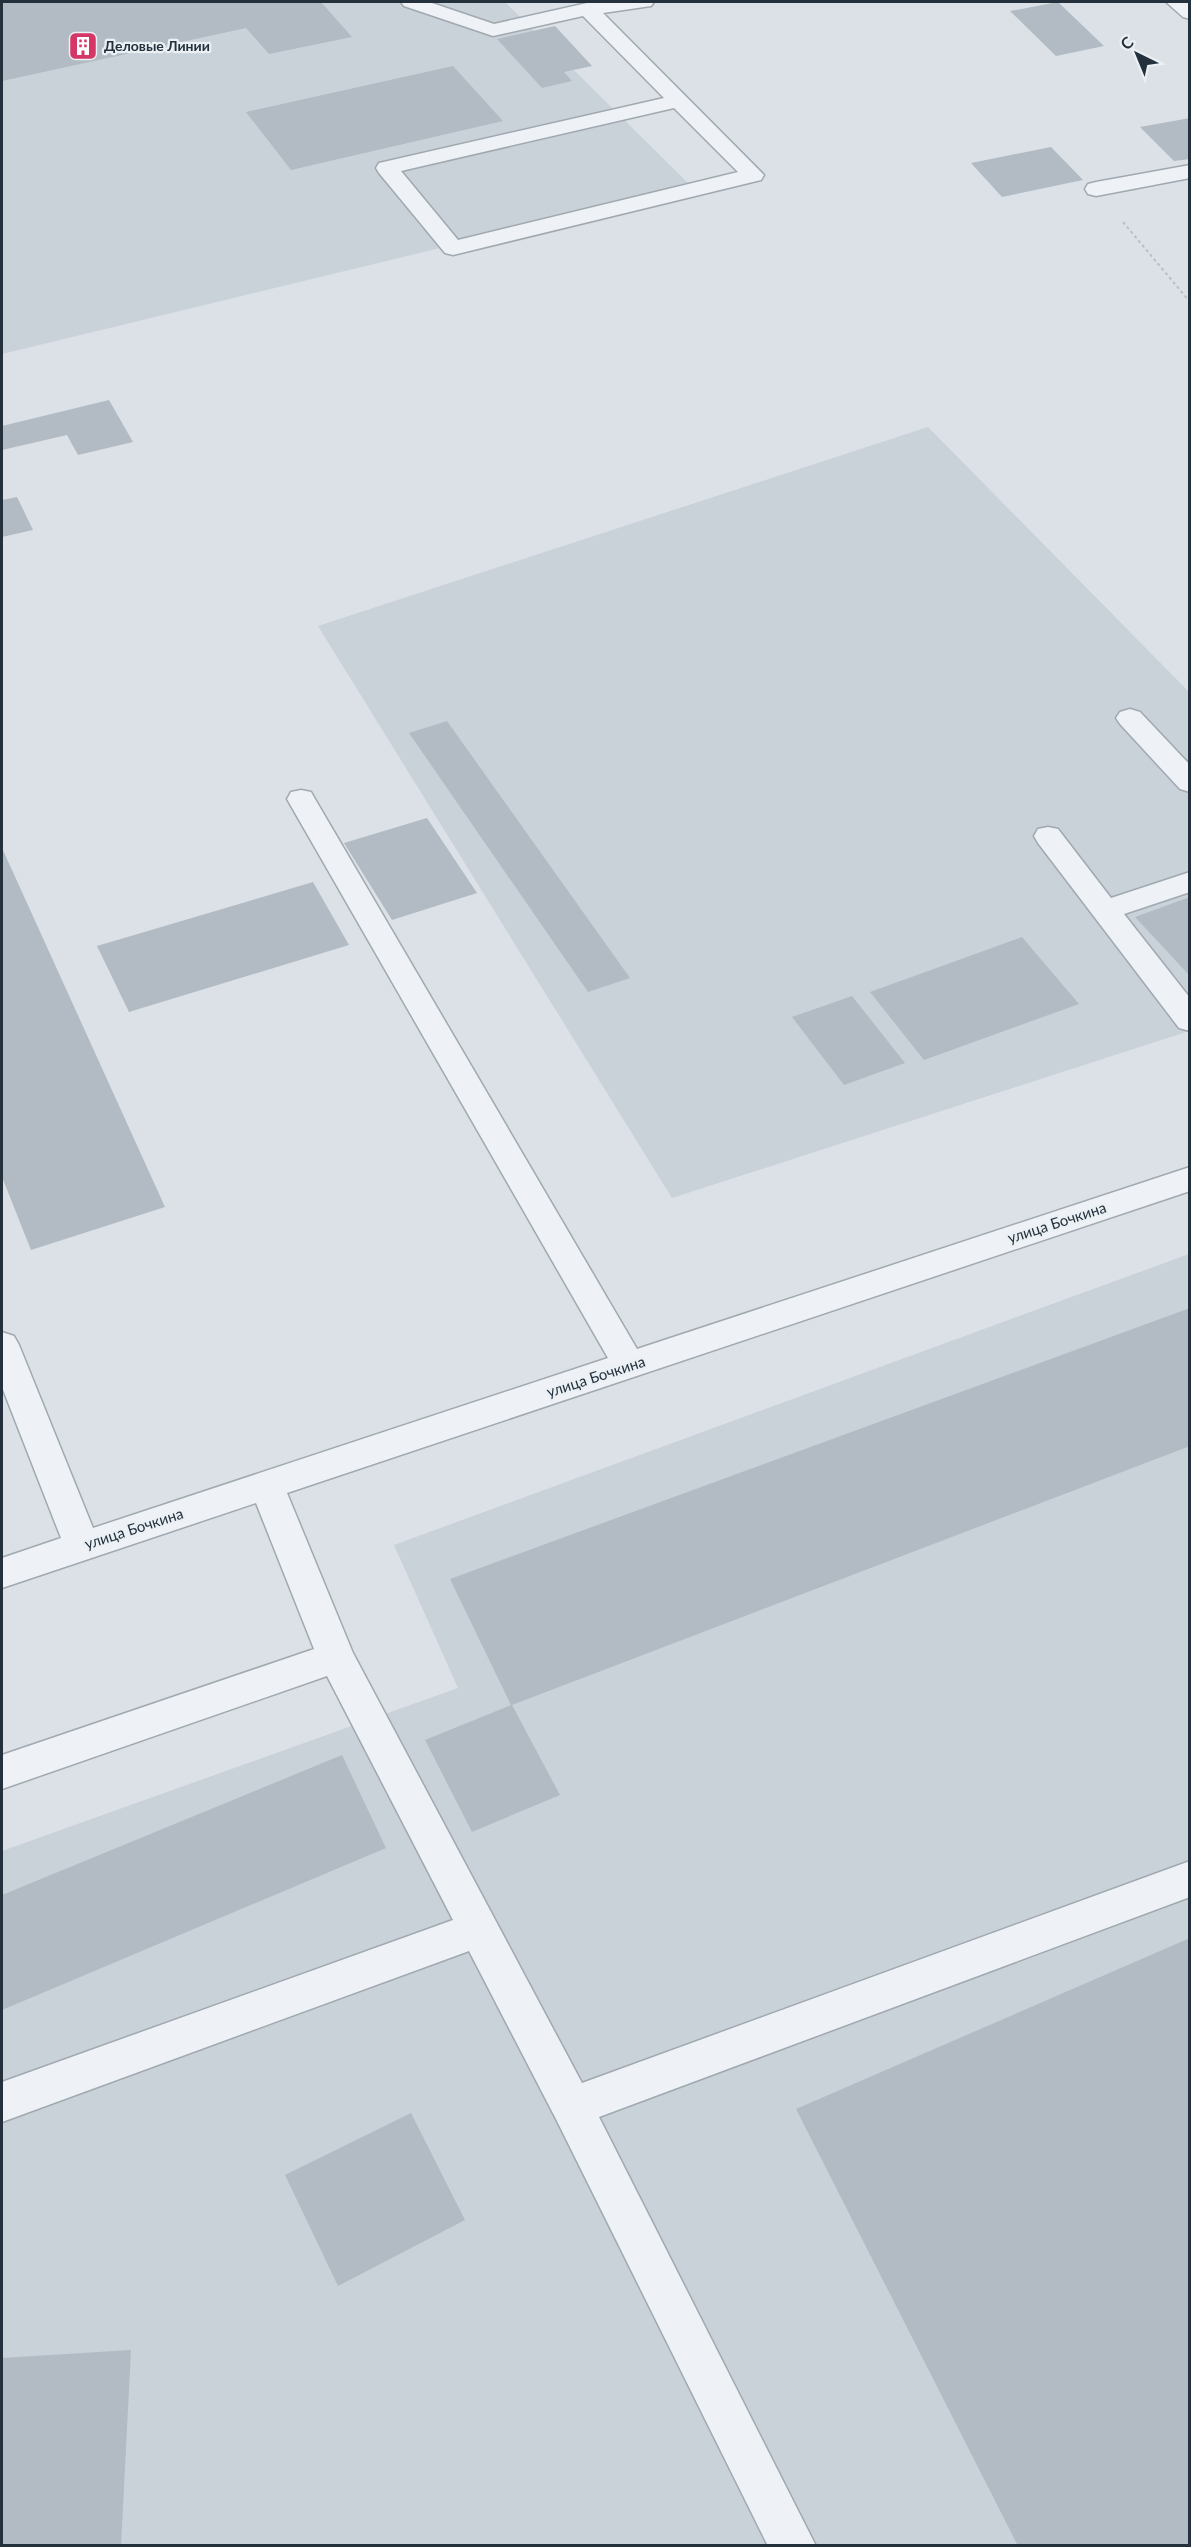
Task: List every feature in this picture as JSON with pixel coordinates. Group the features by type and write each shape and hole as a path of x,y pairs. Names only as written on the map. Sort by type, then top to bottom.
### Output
{"street":[{"path":"411,2 493,30 587,9 645,2"},
{"path":"1176,2 1190,13"},
{"path":"587,9 753,176 453,248 387,168 678,101"},
{"path":"1096,189 1190,171"},
{"path":"1130,718 1190,783"},
{"path":"301,799 630,1366"},
{"path":"1048,836 1190,1020"},
{"path":"1105,910 1190,882"},
{"name":"улица Бочкина","path":"2,1573 1190,1179"},
{"path":"2,1345 82,1546"},
{"path":"267,1486 336,1657 572,2107 793,2546"},
{"path":"2,1772 336,1657"},
{"path":"572,2107 1190,1879"},
{"path":"2,2102 479,1929"}],"path":[{"path":"1096,189 1190,302"}],"shaded area":[{"path":"2,2 505,2 692,187 2,354"},
{"path":"928,427 1189,692 1189,1031 672,1198 318,626"},
{"path":"1189,1254 1189,2545 2,2546 2,1851 458,1688 394,1545"}],"building":[{"name":"Деловые Линии","path":"2,2 321,2 352,37 269,54 246,28 2,81"},
{"path":"1058,2 1104,46 1056,56 1010,11"},
{"path":"555,26 592,66 564,72 572,81 542,88 497,39"},
{"path":"453,66 503,121 291,170 246,112"},
{"path":"1190,118 1190,159 1174,161 1140,127"},
{"path":"1051,147 1083,180 1002,197 971,163"},
{"path":"109,400 133,442 78,455 67,435 2,450 2,426"},
{"path":"17,497 33,530 2,537 2,500"},
{"path":"447,721 630,978 588,992 409,733"},
{"path":"427,818 477,893 392,920 344,843"},
{"path":"2,848 165,1207 31,1250 2,1177"},
{"path":"313,882 349,945 129,1012 97,946"},
{"path":"1190,897 1190,976 1135,917"},
{"path":"1022,937 1079,1004 924,1060 870,992"},
{"path":"852,996 905,1063 844,1085 792,1017"},
{"path":"1190,1308 1190,1446 512,1705 560,1795 472,1832 425,1740 511,1705 450,1579"},
{"path":"342,1755 386,1848 2,2010 2,1895"},
{"path":"1190,1938 1190,2546 1018,2546 796,2109"},
{"path":"411,2113 465,2220 338,2286 285,2175"},
{"path":"131,2350 121,2546 2,2546 2,2358"}],"place":[{"name":"Деловые Линии","path":"83,46"}]}
